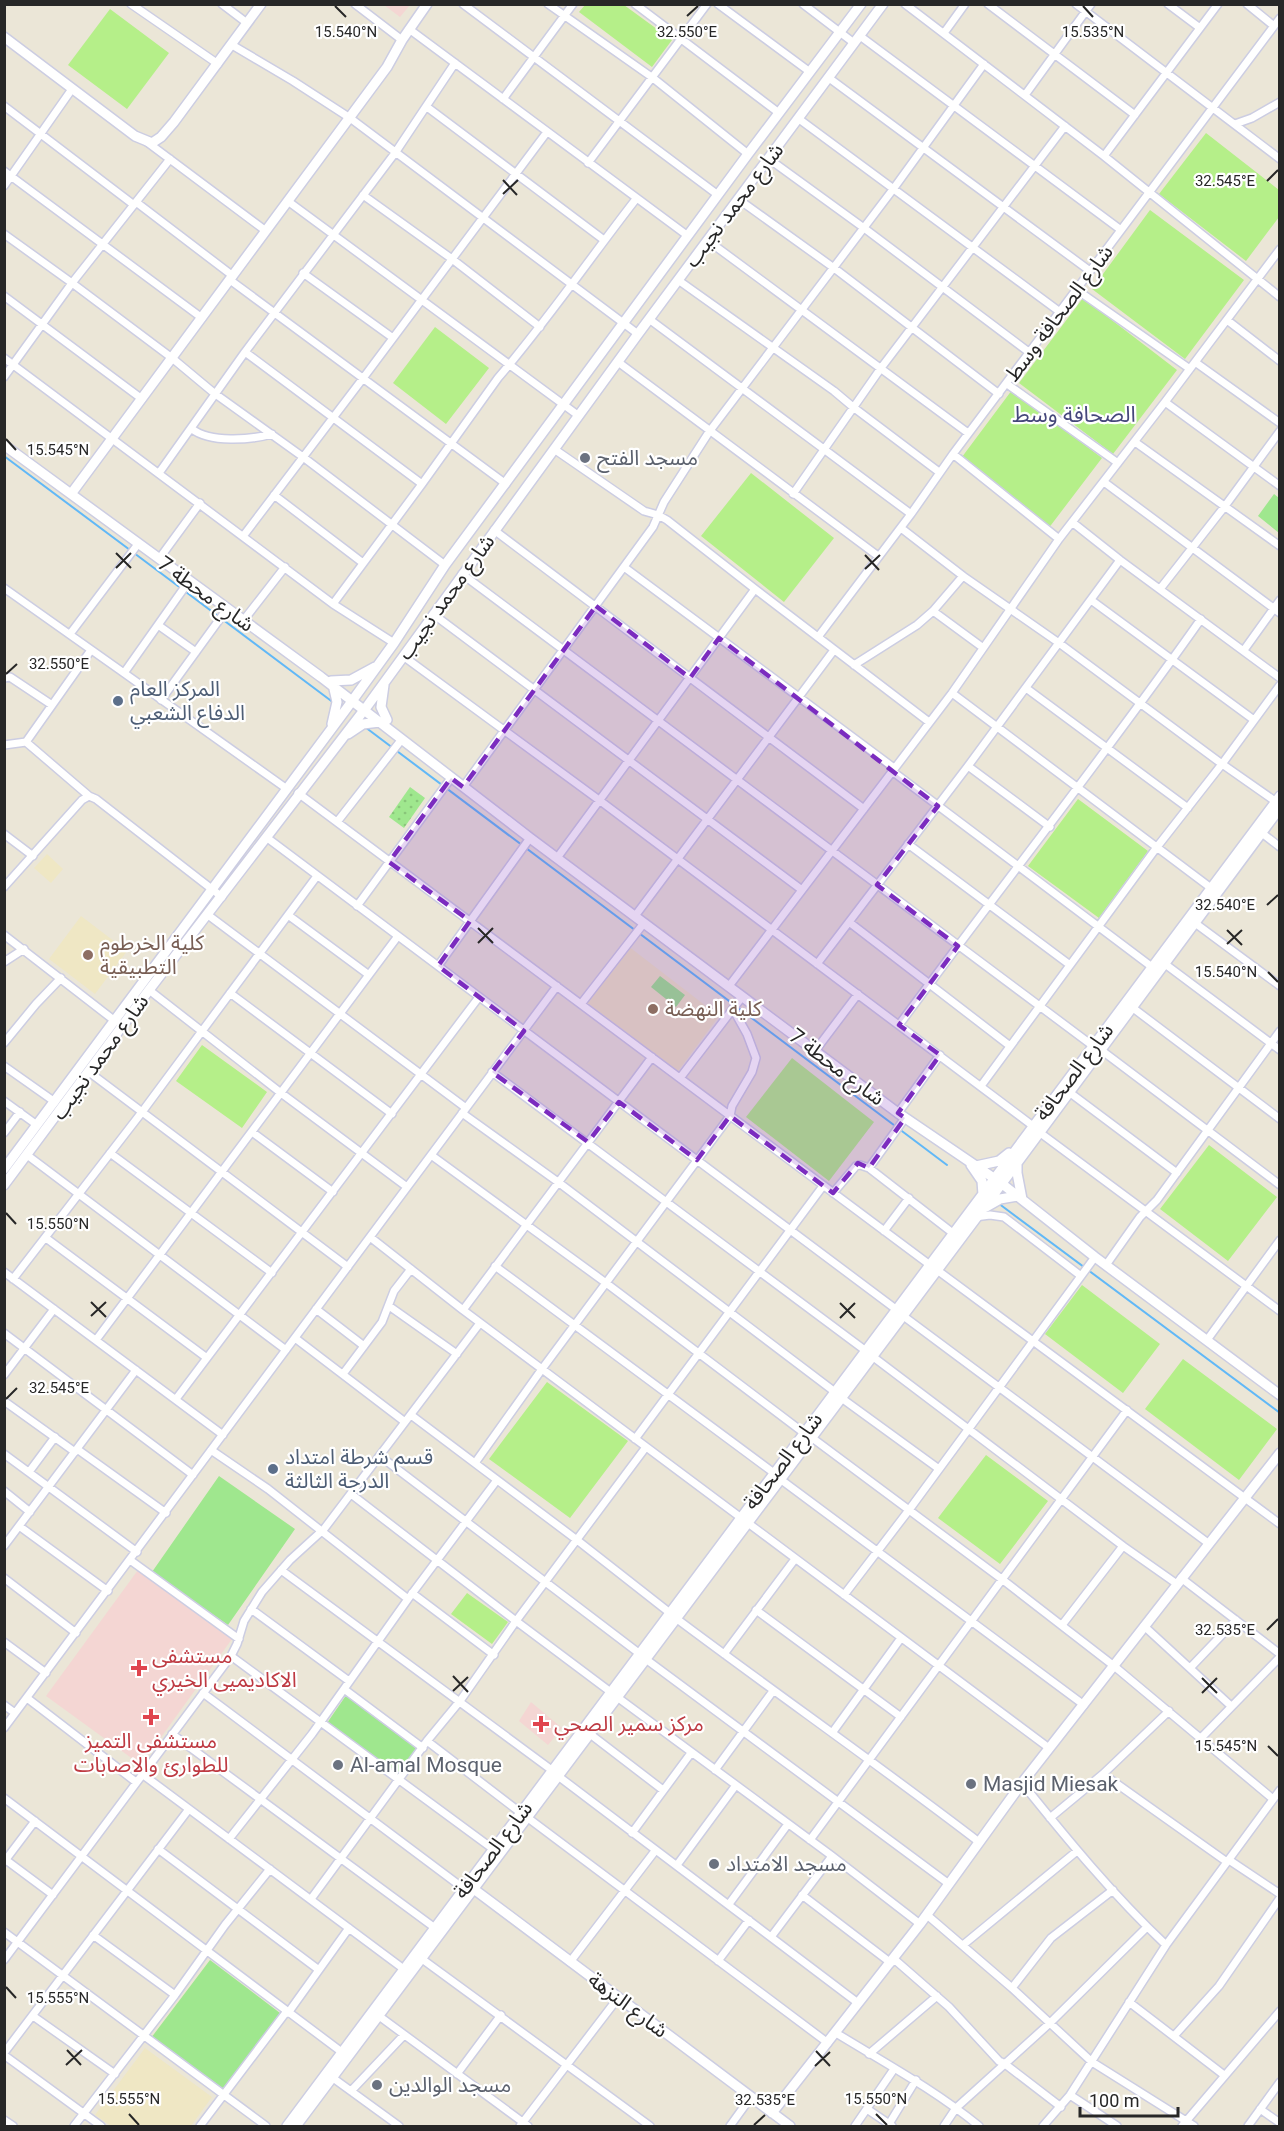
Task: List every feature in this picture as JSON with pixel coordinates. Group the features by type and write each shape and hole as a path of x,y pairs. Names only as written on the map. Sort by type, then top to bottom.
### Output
{"main road":[{"path":"4,37 135,136 147,142 155,141 164,134 261,4"},
{"path":"71,494 289,202 387,67 402,40 427,4"},
{"name":"شارع محمد نجيب","path":"4,1169 330,733 394,644 445,565 861,4"},
{"name":"شارع محمد نجيب","path":"4,1185 298,793 366,708 707,240 883,4"},
{"name":"شارع محطة 7","path":"4,445 243,621 354,699 463,788 902,1115 998,1181 1095,1257 1280,1395"},
{"path":"330,733 337,702 332,685 351,680 379,664"},
{"path":"340,741 358,727 383,721 381,707 385,680"},
{"name":"شارع الصحافة","path":"934,1267 954,1234 983,1195 1017,1162 1036,1129 1097,1048 1133,1008 1196,923 1278,802"},
{"name":"شارع الصحافة","path":"287,2127 435,1928 469,1889 525,1815 899,1313 984,1208 1026,1136 1036,1129 1069,1092 1152,968 1211,888 1258,831"},
{"path":"976,1166 1003,1159 1026,1136"},
{"path":"965,1158 982,1181 983,1195"},
{"path":"984,1208 1000,1199 1020,1198 1017,1162"},
{"path":"772,2113 927,1915 1022,1783 1280,1453"},
{"name":"شارع الصحافة","path":"555,1773 590,1734 615,1695"},
{"name":"شارع الصحافة","path":"296,2127 422,1959 493,1849 525,1815"},
{"name":"شارع النزهة","path":"469,1889 790,2127"}],"street":[{"path":"131,4 218,64"},
{"path":"222,4 247,23"},
{"path":"355,4 402,40"},
{"path":"463,4 718,195"},
{"path":"548,4 653,78 748,154"},
{"path":"503,99 573,4"},
{"path":"635,4 779,113"},
{"path":"588,163 707,4"},
{"path":"718,4 810,72"},
{"path":"802,4 840,33 857,40 953,106 1121,230"},
{"path":"905,4 1104,156 1280,297"},
{"path":"944,33 965,4"},
{"path":"988,4 1134,115"},
{"path":"1076,4 1280,159"},
{"path":"1024,95 1091,4"},
{"path":"1168,4 1200,28"},
{"path":"1104,156 1218,4"},
{"path":"1247,4 1274,26"},
{"name":"شارع الصحافة وسط","path":"818,637 901,528 968,433 1280,18"},
{"path":"409,29 688,236"},
{"path":"232,45 350,118 638,334"},
{"path":"159,473 274,311 395,153 455,63"},
{"path":"463,788 653,527 664,502 709,432 894,189 984,64"},
{"path":"829,78 1090,271"},
{"path":"4,186 72,89"},
{"path":"1235,124 1252,118 1280,102"},
{"path":"4,106 506,484"},
{"path":"427,107 604,240"},
{"path":"799,119 1060,312"},
{"path":"793,494 881,368 1065,126"},
{"path":"244,535 547,132"},
{"path":"147,142 266,231"},
{"path":"4,377 72,283 170,159"},
{"path":"769,159 1030,353"},
{"path":"4,171 202,318"},
{"path":"363,195 452,259 540,327"},
{"path":"333,603 498,378 510,366 636,199"},
{"path":"738,199 834,268 999,394"},
{"path":"289,202 579,416"},
{"path":"4,234 445,565"},
{"path":"707,240 968,433"},
{"path":"729,986 952,693 1059,539 1280,249"},
{"path":"303,273 393,338"},
{"path":"678,280 834,391 939,472"},
{"path":"1077,290 1190,369"},
{"path":"4,296 142,399"},
{"path":"649,319 911,514"},
{"path":"1227,320 1280,361"},
{"path":"245,351 422,484"},
{"path":"4,358 333,603 394,644"},
{"path":"618,362 878,556"},
{"path":"1195,362 1280,423"},
{"path":"1007,384 1118,463"},
{"path":"1165,402 1280,486"},
{"path":"192,429 204,436 242,439 272,434"},
{"path":"1160,589 1280,431"},
{"path":"1135,442 1280,546"},
{"path":"554,449 644,511 658,514 668,520 929,722"},
{"path":"953,454 1059,539"},
{"path":"1104,482 1276,611"},
{"path":"274,495 363,563"},
{"path":"159,559 200,503"},
{"path":"1072,522 1280,678"},
{"path":"901,528 963,576 1278,802"},
{"path":"495,530 864,809"},
{"path":"70,634 138,544"},
{"path":"817,964 968,766 1120,560"},
{"path":"243,621 285,567"},
{"path":"624,567 1152,968"},
{"path":"462,574 1280,1185"},
{"path":"854,664 917,626 963,576"},
{"path":"124,673 189,581"},
{"path":"4,588 287,789"},
{"path":"557,858 755,589"},
{"path":"1091,600 1254,720"},
{"path":"1244,650 1276,611 1280,600"},
{"path":"161,700 227,609"},
{"path":"933,611 982,647"},
{"path":"433,614 802,890"},
{"path":"899,1025 988,905 1050,827 1201,619"},
{"path":"158,625 196,652"},
{"path":"4,745 26,742 91,650"},
{"path":"635,916 834,650"},
{"path":"403,656 599,800 1280,1311"},
{"path":"4,678 10,677 52,705"},
{"path":"981,1086 1280,685"},
{"path":"1026,688 1188,808"},
{"path":"952,693 1211,888"},
{"path":"337,822 400,737"},
{"path":"26,742 89,796 96,799 222,897"},
{"path":"968,766 1050,827"},
{"path":"357,906 451,778"},
{"path":"298,793 1280,1524"},
{"path":"4,886 82,800 89,796"},
{"path":"1258,831 1280,847"},
{"path":"4,834 33,856"},
{"path":"266,837 1208,1543"},
{"path":"438,966 530,838"},
{"path":"908,844 1070,965"},
{"path":"13,1279 142,1112 317,876"},
{"path":"208,915 341,1013 558,1182 939,1469"},
{"path":"288,915 369,975"},
{"path":"849,922 1010,1047"},
{"path":"581,1004 644,923"},
{"path":"1196,923 1280,986"},
{"path":"4,935 115,1021"},
{"path":"96,1340 398,936"},
{"path":"4,962 24,949"},
{"path":"1165,964 1280,1050"},
{"path":"4,1043 61,978"},
{"path":"4,1728 108,1592 557,986"},
{"path":"149,990 201,1032 407,1187"},
{"path":"230,993 392,1114"},
{"path":"816,1051 858,994"},
{"path":"680,1078 742,996"},
{"path":"176,1399 479,997"},
{"path":"1133,1008 1280,1119"},
{"path":"475,1463 730,1116 732,1106 752,1072 756,1058 747,1034 733,1009"},
{"path":"1106,1265 1146,1211 1157,1200 1280,1031"},
{"path":"869,1168 940,1056"},
{"path":"463,1310 652,1057"},
{"path":"4,1066 55,1102"},
{"path":"89,1072 348,1267"},
{"path":"492,1072 1123,1546 1236,1620 1280,1656 1202,1738"},
{"path":"1069,1092 1177,1173"},
{"path":"4,1101 38,1125"},
{"path":"4,1133 20,1112"},
{"path":"252,1132 333,1192"},
{"path":"110,1153 272,1273"},
{"path":"27,1155 286,1350"},
{"path":"431,1155 699,1352 1062,1625 1202,1738 1273,1799"},
{"path":"833,1193 856,1166 869,1168 954,1234"},
{"path":"635,1439 823,1186"},
{"path":"884,1231 909,1198"},
{"path":"966,1219 990,1215 1004,1217 1081,1276"},
{"path":"370,1237 480,1323 1049,1748"},
{"path":"46,1238 207,1358"},
{"path":"1207,1340 1278,1244"},
{"path":"844,1595 1095,1257"},
{"path":"495,1266 669,1393 1084,1705"},
{"path":"343,1374 382,1322 394,1291 411,1269"},
{"path":"4,1272 223,1435"},
{"path":"389,1306 457,1354"},
{"path":"4,1375 54,1309"},
{"path":"316,1309 364,1346"},
{"path":"4,1960 231,1656 239,1639 243,1621 250,1609 281,1570 321,1531 351,1494 480,1323"},
{"path":"4,1333 194,1475"},
{"path":"295,1338 405,1422"},
{"path":"4,1546 136,1370"},
{"path":"4,1401 166,1513"},
{"path":"810,1840 1127,1410"},
{"path":"411,1414 723,1654 979,1842"},
{"path":"29,1472 54,1437"},
{"path":"311,1899 425,1744 460,1701 516,1621 646,1447"},
{"path":"212,1450 494,1655"},
{"path":"4,1454 137,1552"},
{"path":"380,1456 643,1657 949,1884"},
{"path":"229,1839 321,1721 410,1596 497,1480"},
{"path":"4,1491 30,1512"},
{"path":"351,1494 516,1621 920,1924"},
{"path":"19,1526 108,1592"},
{"path":"1062,1625 1123,1546"},
{"path":"723,1654 795,1559"},
{"path":"130,1560 239,1639"},
{"path":"281,1570 460,1701 858,2003"},
{"path":"4,1578 76,1633"},
{"path":"250,1609 349,1681"},
{"path":"756,1610 901,1717"},
{"path":"1190,1668 1236,1620"},
{"path":"1144,1626 1231,1706"},
{"path":"832,1733 901,1638"},
{"path":"4,1642 46,1673"},
{"path":"231,1656 493,1849"},
{"path":"344,1689 525,1815 828,2043"},
{"path":"715,1770 773,1691"},
{"path":"203,1693 469,1889"},
{"path":"27,1698 136,1782"},
{"path":"4,1705 15,1713"},
{"path":"1050,1818 1103,1774 1169,1711"},
{"path":"172,1734 435,1928"},
{"path":"590,1734 663,1790"},
{"path":"632,1833 691,1753"},
{"path":"142,1774 405,1970"},
{"path":"1103,1774 1280,1896 1219,1986 1174,2036"},
{"path":"1022,1783 1077,1851 1166,1945"},
{"path":"677,1865 736,1785"},
{"path":"1043,2127 1070,2095 1166,1945 1280,1790"},
{"path":"4,1798 343,2053"},
{"path":"101,2127 4,2054 189,1809"},
{"path":"35,1821 5,1861 53,1895"},
{"path":"729,1904 788,1824"},
{"path":"158,1849 319,1970"},
{"path":"570,1962 655,1851"},
{"path":"963,1945 1077,1851"},
{"path":"771,1937 832,1856"},
{"path":"74,2127 175,1995 225,1925 270,1869"},
{"path":"1012,1988 1051,1938 1113,1890"},
{"path":"802,1895 937,1996 991,2054 1061,2107"},
{"path":"927,1915 1012,1988 1092,2062 1184,2124 1194,2127"},
{"path":"718,1961 749,1920"},
{"path":"944,2127 956,2108 1050,2023 1147,1927"},
{"path":"200,2127 349,1928"},
{"path":"4,1932 266,2127"},
{"path":"93,1935 175,1995"},
{"path":"422,1959 650,2127"},
{"path":"869,2054 937,1996"},
{"path":"379,2016 523,2125 618,1998"},
{"path":"1129,2002 1224,2075"},
{"path":"1184,2124 1279,2014"},
{"path":"457,2074 501,2015"},
{"path":"33,2016 115,2074"},
{"path":"836,2033 915,2080 979,2126"},
{"path":"351,2091 404,2035"},
{"path":"855,2127 894,2069"},
{"path":"333,2078 399,2127"},
{"path":"867,2109 891,2126 915,2080"},
{"path":"1248,2127 1280,2082"},
{"path":"1070,2095 1113,2125"},
{"path":"730,2127 751,2097"},
{"path":"1260,2109 1280,2123"},
{"path":"4,2121 13,2127"}],"highlighted area":[{"path":"596,606 690,678 719,638 938,806 877,885 958,946 899,1025 940,1055 898,1113 905,1118 869,1168 858,1163 833,1193 730,1116 697,1160 619,1102 588,1142 492,1072 524,1031 438,966 470,921 389,862 451,778 463,787"}],"shaded area":[{"path":"384,5 410,5 400,17"},
{"path":"47,854 63,869 51,883 34,868"},
{"name":"كلية الخرطوم التطبيقية","path":"81,916 127,951 95,994 49,959"},
{"name":"كلية النهضة","path":"628,946 719,1016 678,1071 586,1002"},
{"name":"مستشفى الاكاديميى الخيري","path":"138,1570 232,1639 141,1765 46,1696"},
{"name":"مركز سمير الصحي","path":"531,1702 562,1728 548,1745 519,1721"},
{"path":"145,2048 212,2097 191,2126 111,2126 95,2115"}],"green space":[{"path":"585,5 624,5 672,40 652,67 579,12"},
{"path":"110,9 169,53 127,109 68,65"},
{"path":"1206,133 1279,190 1279,217 1246,261 1159,194"},
{"path":"1150,210 1244,280 1185,359 1092,289"},
{"path":"1083,298 1177,370 1113,454 1019,383"},
{"path":"435,327 489,368 446,424 393,383"},
{"path":"1012,390 1102,458 1048,529 959,461"},
{"path":"751,473 834,538 784,602 701,536"},
{"path":"1274,494 1279,498 1279,533 1258,516"},
{"path":"410,787 425,798 404,828 389,817"},
{"path":"1078,799 1148,851 1099,918 1028,866"},
{"path":"660,976 685,995 676,1007 651,987"},
{"path":"202,1045 267,1092 242,1128 176,1081"},
{"path":"792,1058 874,1122 829,1181 746,1117"},
{"path":"1209,1145 1277,1197 1228,1261 1160,1209"},
{"path":"1082,1285 1160,1344 1123,1393 1045,1334"},
{"path":"1183,1359 1277,1429 1239,1480 1145,1409"},
{"path":"547,1382 628,1441 570,1518 489,1459"},
{"path":"986,1455 1048,1501 1000,1564 938,1518"},
{"path":"219,1476 295,1529 228,1625 152,1572"},
{"path":"467,1593 508,1622 492,1644 451,1614"},
{"path":"347,1694 418,1747 397,1775 327,1723"},
{"path":"210,1960 280,2013 223,2092 151,2038"}],"waterway":[{"path":"4,456 130,550"},
{"path":"134,553 334,703"},
{"path":"365,727 947,1165"},
{"path":"998,1203 1280,1413"}],"place":[{"name":"مسجد الفتح","path":"585,458"},
{"name":"المركز العام الدفاع الشعبي","path":"118,701"},
{"name":"كلية الخرطوم التطبيقية","path":"88,955"},
{"name":"كلية النهضة","path":"653,1009"},
{"name":"قسم شرطة امتداد الدرجة الثالثة","path":"273,1469"},
{"name":"مستشفى الاكاديميى الخيري","path":"139,1668"},
{"name":"مستشفى التميز للطوارئ والاصابات","path":"151,1717"},
{"name":"مركز سمير الصحي","path":"541,1724"},
{"name":"Al-amal Mosque","path":"338,1765"},
{"name":"Masjid Miesak","path":"971,1784"},
{"name":"مسجد الامتداد","path":"714,1864"},
{"name":"مسجد الوالدين","path":"377,2085"}],"district":[{"name":"الصحافة وسط","path":"1074,414"}]}
